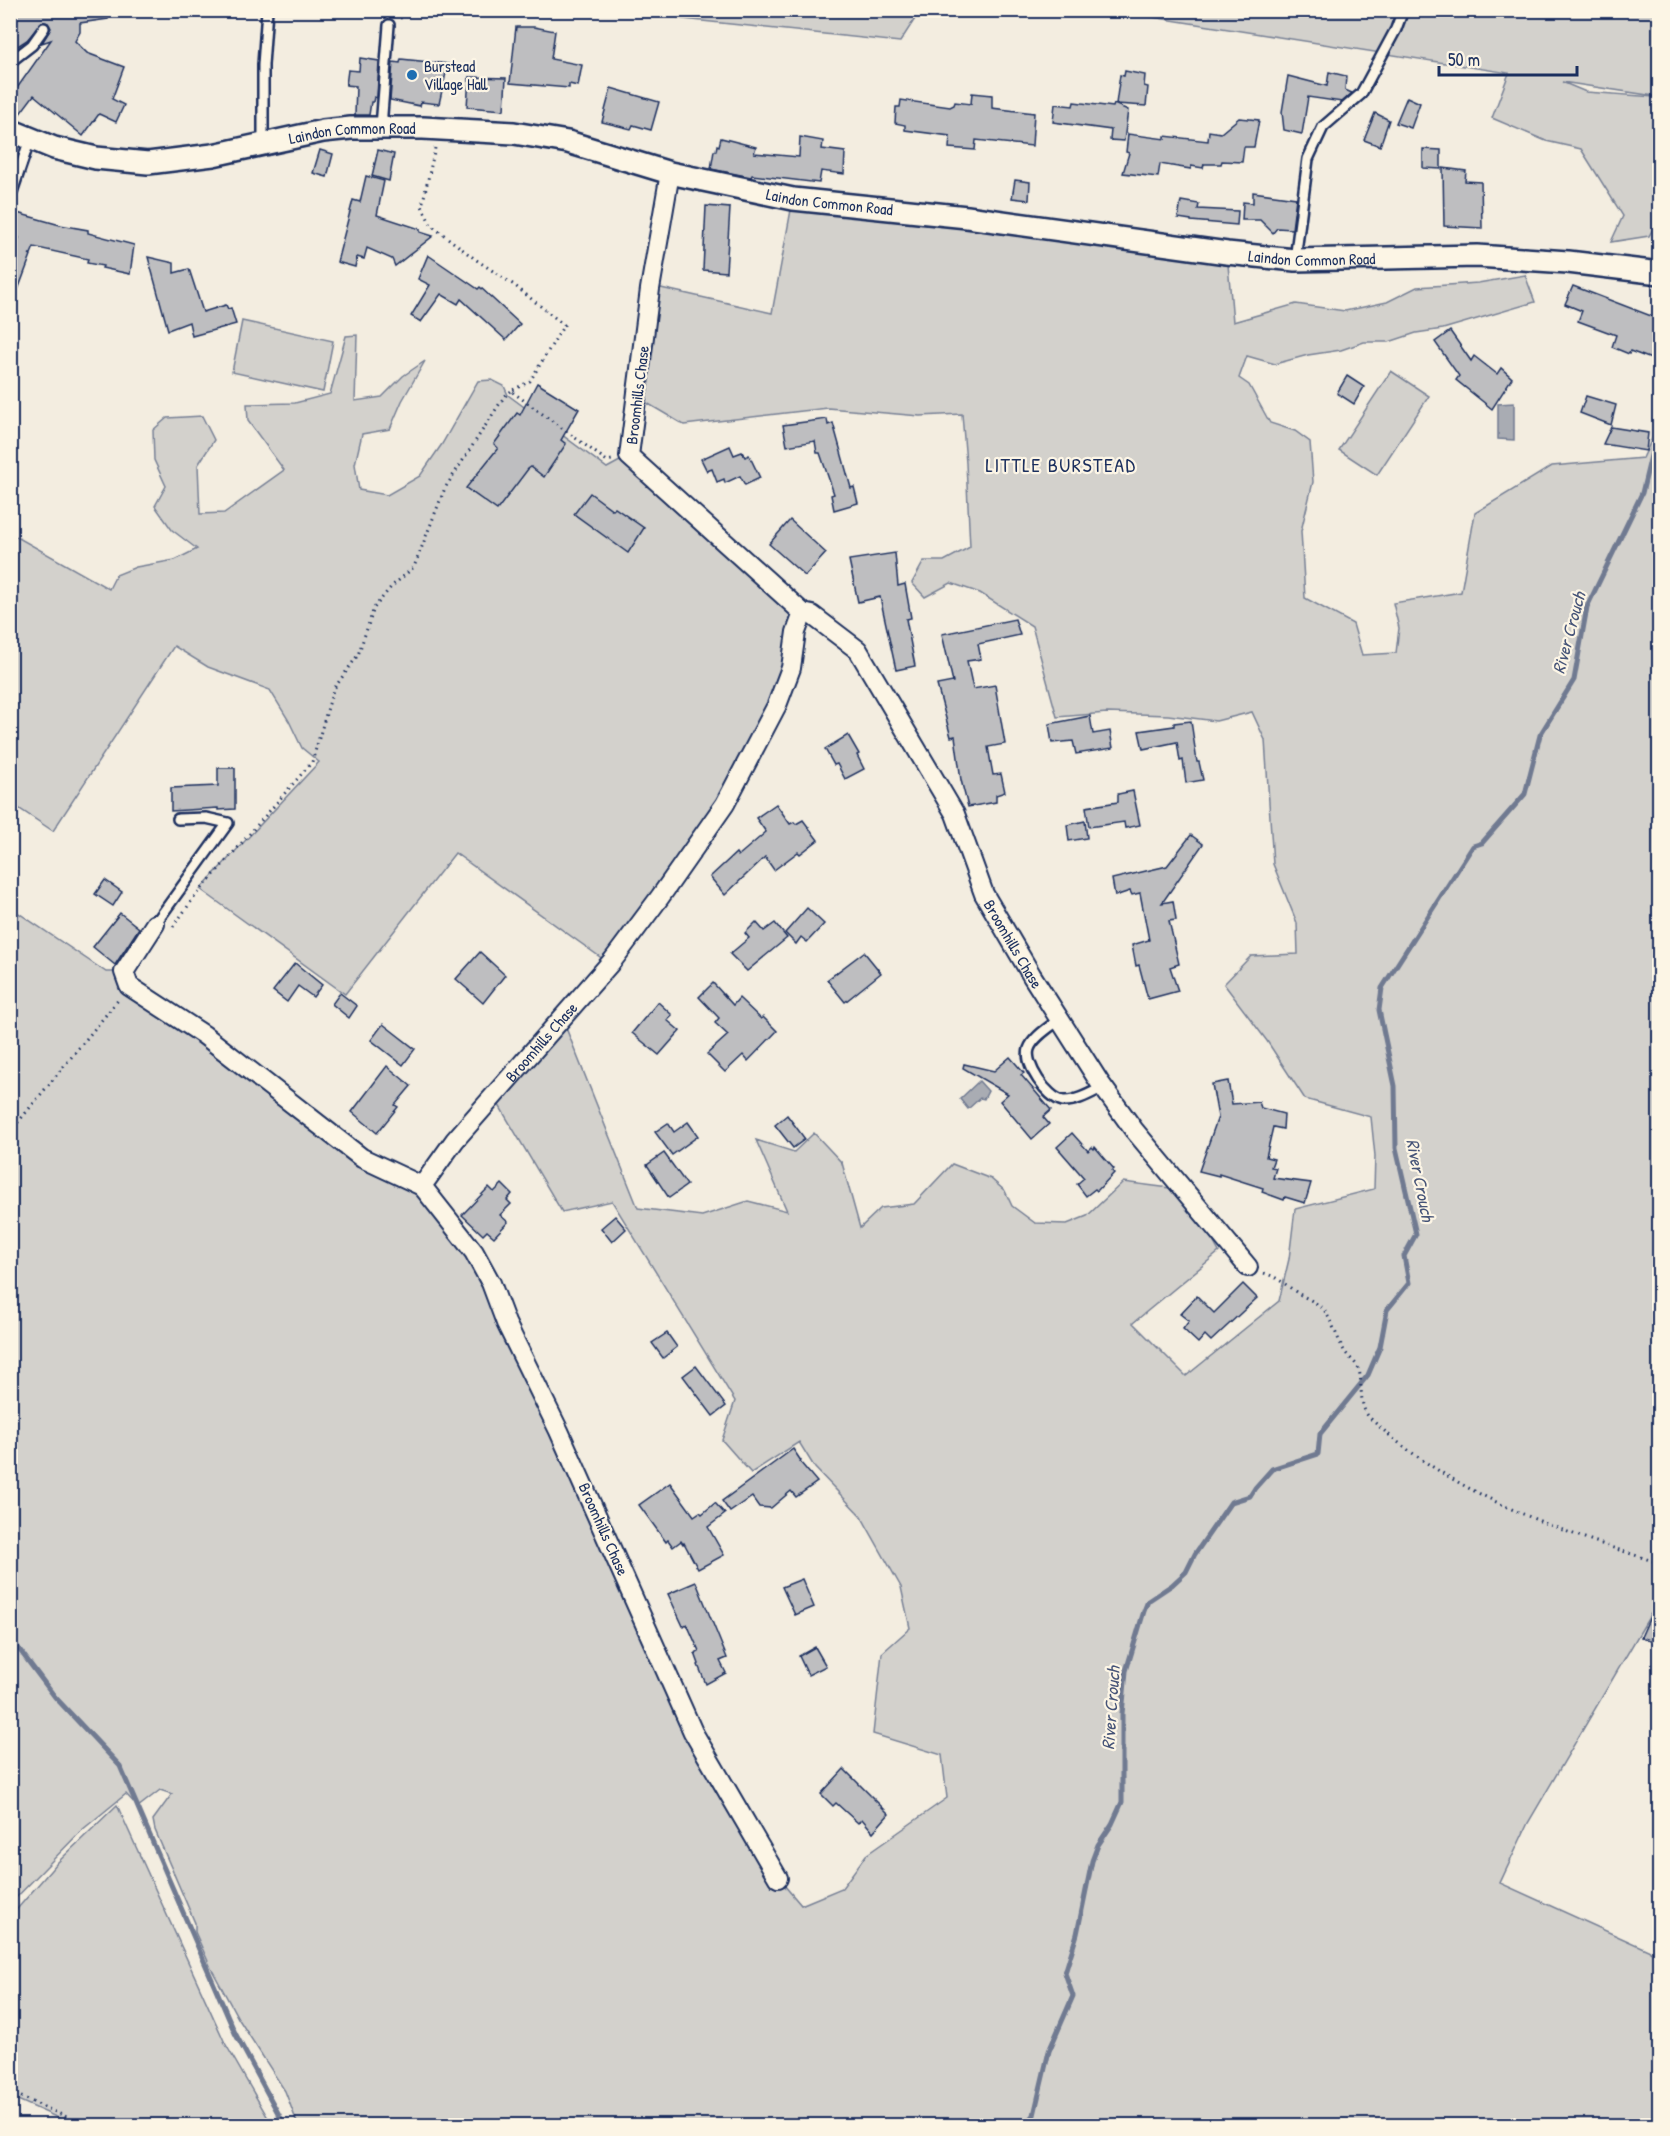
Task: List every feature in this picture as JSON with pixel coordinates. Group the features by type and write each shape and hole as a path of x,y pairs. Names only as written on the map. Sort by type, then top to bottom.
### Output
{"street":[{"name":"Laindon Common Road","path":"10,130 54,148 96,158 148,163 213,155 323,131 381,127 514,133 568,142 670,173 794,199 967,217 1227,252 1295,260 1477,256 1568,262 1659,273"},
{"name":"Broomhills Chase","path":"670,173 650,289 629,456 803,613 812,615 858,650 955,814 984,894 1060,1019 1103,1087 1134,1130 1248,1267"},
{"name":"Broomhills Chase","path":"422,1186 455,1140 613,960 725,804 777,705 791,668 796,632 803,613"},
{"path":"129,986 124,972 164,926"},
{"name":"Broomhills Chase","path":"129,986 204,1035 362,1158 422,1186 470,1245 491,1283 506,1323 559,1431 693,1732 778,1878"}],"lane":[{"path":"263,145 263,65 267,10"},
{"path":"1295,260 1308,159 1323,127 1361,94 1396,29 1403,10"},
{"path":"381,127 389,25"},
{"path":"10,62 32,45 44,28"},
{"path":"11,195 30,140"},
{"path":"164,926 228,823 206,818 178,819"},
{"path":"1060,1019 1028,1050 1028,1060 1040,1082 1053,1096 1065,1101 1077,1099 1103,1087"}],"path":[{"path":"389,25 394,20 426,10"},
{"path":"164,926 193,899 312,762 333,690 358,655 374,608 391,587 414,567 445,488 504,397 530,381 564,325 514,285 431,225 422,206 438,129"},
{"path":"511,391 607,461 629,456"},
{"path":"10,1132 129,986"},
{"path":"1248,1267 1275,1277 1323,1308 1345,1351 1359,1369 1363,1400 1368,1416 1413,1454 1470,1490 1507,1507 1656,1562"},
{"path":"1656,1562 1659,1558"},
{"path":"1656,1562 1659,1570"},
{"path":"10,2092 87,2126"}],"shaded area":[{"path":"920,10 900,42 683,19 652,11"},
{"path":"1114,11 1659,11 1659,219 1649,236 1611,242 1623,216 1581,149 1546,141 1492,118 1509,73","holes":["1562,82 1654,96 1586,92"]},
{"path":"793,199 1227,253 1233,322 1296,304 1345,311 1387,302 1417,287 1478,283 1525,275 1535,302 1443,329 1416,333 1389,342 1364,342 1341,350 1308,355 1275,364 1247,356 1239,378 1249,385 1270,423 1295,431 1310,442 1313,482 1301,531 1305,598 1353,624 1362,655 1396,653 1399,628 1393,603 1461,592 1475,513 1552,466 1643,458 1659,424 1659,1600 1528,1823 1500,1883 1659,1955 1659,2125 298,2125 285,2091 238,2018 211,1968 195,1932 195,1923 155,1830 153,1820 172,1794 160,1790 138,1807 126,1794 82,1830 11,1903 11,908 106,972 124,972 144,995 407,1179 476,1268 659,1653 778,1878 801,1905 842,1888 866,1855 947,1798 942,1755 873,1734 882,1653 910,1628 901,1587 861,1516 815,1468 799,1442 751,1473 722,1440 735,1401 612,1201 562,1212 493,1095 562,1018 638,1208 702,1216 748,1201 787,1211 756,1140 794,1152 814,1133 842,1163 860,1228 881,1208 914,1204 952,1164 991,1179 1005,1191 1012,1206 1035,1223 1067,1224 1087,1216 1123,1182 1185,1190 1219,1252 1133,1323 1186,1376 1279,1301 1289,1259 1295,1209 1374,1189 1375,1156 1371,1117 1305,1099 1267,1041 1224,984 1251,956 1298,954 1297,923 1273,864 1265,740 1252,712 1216,721 1168,715 1107,713 1057,717 1032,626 980,593 951,583 925,597 912,583 924,561 944,561 970,547 962,414 920,416 828,408 684,425 630,393 643,284 772,313"},
{"path":"242,321 333,341 323,392 232,372"},
{"path":"357,335 355,401 382,397 403,376 425,361 402,401 390,429 362,434 355,464 359,490 387,495 420,476 442,444 478,381 492,380 504,386 508,395 607,468 629,456 803,613 777,705 614,967 455,853 345,994 200,889 319,762 302,748 270,690 208,667 174,646 53,831 11,803 10,533 109,589 116,575 136,567 175,560 197,549 172,530 155,506 166,486 154,460 153,430 167,418 202,416 214,440 198,465 200,514 224,513 284,470 248,421 247,404 295,403 330,394 346,336"},
{"path":"1391,371 1429,396 1377,475 1339,450"},
{"path":"1514,403 1514,440 1498,439 1498,404"},
{"path":"979,1081 988,1091 984,1099 980,1098 968,1109 960,1099"},
{"path":"117,1805 225,2043 272,2125 74,2125 11,2097 11,1916 57,1863"}],"building":[{"path":"10,10 108,10 108,19 80,23 80,32 75,41 87,53 124,67 112,99 124,105 116,122 99,114 83,136 34,95 16,119 10,118 10,98 51,40 42,43 51,28 48,23 42,22 27,40 10,51"},
{"path":"516,27 534,27 555,31 551,59 582,65 578,86 569,84 569,88 510,83"},
{"path":"360,58 379,61 377,98 374,97 371,102 369,115 355,115 356,86 346,85 348,70 359,71"},
{"path":"401,59 448,64 439,104 421,102 420,106 390,100 393,62 400,63"},
{"path":"1125,71 1145,75 1144,86 1148,87 1146,106 1116,104 1120,75 1124,76"},
{"path":"1329,72 1346,76 1345,90 1352,93 1342,102 1308,97 1302,134 1284,130 1282,112 1288,76 1327,86"},
{"path":"469,77 506,78 504,110 467,107"},
{"path":"611,88 659,102 651,130 633,125 631,129 602,122"},
{"path":"972,93 992,95 992,108 1034,113 1032,146 976,140 975,150 949,148 950,136 905,130 905,125 895,123 896,107 900,107 901,100 950,107 955,102 971,104"},
{"path":"1407,97 1420,103 1411,128 1396,123"},
{"path":"1074,102 1113,107 1114,104 1128,110 1124,141 1110,140 1111,130 1053,122 1055,104 1073,106"},
{"path":"1375,113 1389,120 1380,146 1364,140"},
{"path":"1239,118 1259,120 1254,147 1244,147 1242,162 1222,161 1221,164 1204,164 1203,168 1191,166 1191,169 1160,164 1158,177 1123,173 1129,153 1126,152 1128,134 1208,141 1209,131 1221,133"},
{"path":"800,137 823,141 822,149 845,152 844,174 821,171 819,183 752,175 751,177 711,169 714,151 717,145 719,146 721,138 756,147 754,153 799,157"},
{"path":"1423,149 1441,150 1441,169 1423,168"},
{"path":"320,150 333,154 327,177 313,173"},
{"path":"378,150 394,154 389,181 372,176"},
{"path":"1443,168 1466,171 1465,181 1481,182 1482,228 1444,226"},
{"path":"366,176 384,181 377,215 420,229 420,232 433,236 395,266 392,259 367,248 364,259 357,257 355,267 337,262 353,200 360,202"},
{"path":"1015,180 1030,182 1029,200 1012,198"},
{"path":"1253,192 1296,198 1292,229 1277,228 1273,233 1260,220 1242,220 1243,202 1253,203"},
{"path":"1181,201 1199,204 1198,209 1238,211 1237,225 1178,218"},
{"path":"706,206 730,208 726,272 703,270"},
{"path":"10,211 88,230 88,233 134,245 130,274 87,263 88,259 34,247 29,254 31,255 12,306 10,306 10,260 19,238 10,237"},
{"path":"428,255 478,289 480,287 520,324 506,340 461,299 458,304 441,294 421,322 411,316 430,285 418,279"},
{"path":"148,257 174,263 174,273 189,269 203,312 226,305 228,309 231,308 236,324 192,336 189,322 168,330"},
{"path":"1573,286 1659,319 1659,346 1654,360 1612,347 1616,335 1578,321 1582,311 1565,304"},
{"path":"1450,331 1471,361 1474,356 1497,374 1501,368 1512,378 1492,409 1456,380 1459,376 1435,342"},
{"path":"1347,376 1364,387 1354,404 1337,393"},
{"path":"537,383 579,409 561,440 566,444 544,477 531,467 528,469 497,510 466,488 498,448 494,444 517,413 520,415"},
{"path":"1586,396 1616,405 1611,425 1580,413"},
{"path":"827,419 828,425 833,423 851,488 854,487 858,503 834,510 831,495 834,494 820,453 817,453 815,441 787,446 783,425"},
{"path":"1611,427 1648,433 1646,451 1603,444"},
{"path":"730,446 734,455 742,452 745,457 749,455 760,478 745,485 740,476 725,483 724,479 717,482 712,469 707,471 701,459"},
{"path":"590,493 644,528 628,553 574,514"},
{"path":"790,520 826,553 805,576 769,544"},
{"path":"895,553 898,586 905,584 911,618 906,619 915,666 896,670 880,597 858,602 849,560"},
{"path":"1015,619 1020,635 978,644 981,659 967,661 973,689 995,685 1005,744 988,747 993,775 1001,774 1005,792 996,795 996,802 968,807 961,780 955,736 951,737 937,685 953,682 942,634"},
{"path":"1090,716 1093,734 1110,731 1113,748 1076,754 1073,741 1052,743 1049,724"},
{"path":"1191,721 1197,762 1199,762 1203,780 1186,783 1183,760 1180,761 1177,742 1143,749 1139,731"},
{"path":"848,735 859,754 857,755 864,769 845,779 825,749"},
{"path":"218,768 235,768 235,809 171,811 171,788 218,786"},
{"path":"1133,791 1140,825 1125,828 1124,822 1089,827 1086,807 1118,802 1118,794"},
{"path":"776,804 790,824 803,820 818,840 774,870 765,857 725,895 710,877 736,853 738,856 766,832 756,818"},
{"path":"1085,821 1087,838 1069,841 1067,825"},
{"path":"1191,835 1203,844 1162,903 1173,901 1176,920 1169,921 1179,964 1170,967 1178,991 1148,999 1139,965 1136,966 1132,945 1149,940 1140,893 1132,895 1130,891 1115,896 1112,879 1167,866"},
{"path":"105,880 122,892 113,906 95,894"},
{"path":"807,908 824,924 807,942 801,937 796,944 785,933"},
{"path":"120,913 139,928 115,965 93,947"},
{"path":"756,922 764,931 775,923 787,938 747,971 730,954 749,938 745,933"},
{"path":"480,952 505,975 483,1003 456,979"},
{"path":"864,952 881,973 845,1002 827,980"},
{"path":"295,963 322,985 313,997 298,986 287,1002 273,991"},
{"path":"713,983 733,1005 739,998 777,1031 748,1061 743,1055 725,1072 707,1054 728,1035 715,1023 719,1018 699,997"},
{"path":"340,993 357,1006 349,1018 332,1004"},
{"path":"658,1002 672,1015 667,1020 680,1031 659,1055 632,1033"},
{"path":"383,1024 415,1049 403,1065 371,1040"},
{"path":"1010,1057 1024,1073 1021,1075 1051,1110 1043,1117 1049,1124 1032,1139 1000,1101 1008,1094 963,1068 964,1064 994,1071"},
{"path":"387,1066 411,1086 395,1105 398,1107 377,1133 352,1112"},
{"path":"1228,1081 1232,1104 1259,1102 1261,1108 1284,1114 1283,1129 1273,1127 1266,1157 1274,1159 1271,1167 1276,1168 1273,1178 1311,1183 1305,1203 1285,1197 1284,1200 1262,1192 1263,1188 1219,1174 1219,1176 1199,1171 1218,1117 1212,1084"},
{"path":"787,1115 805,1139 793,1148 775,1125"},
{"path":"688,1122 698,1136 672,1155 655,1132 668,1123 674,1132"},
{"path":"1072,1133 1088,1151 1095,1147 1114,1169 1112,1171 1114,1173 1097,1191 1095,1189 1086,1196 1077,1184 1084,1178 1057,1147"},
{"path":"664,1153 687,1185 669,1198 647,1165"},
{"path":"502,1184 512,1194 507,1200 511,1204 500,1215 508,1222 494,1237 487,1231 483,1235 462,1215 489,1187 494,1192"},
{"path":"615,1216 626,1229 612,1242 601,1228"},
{"path":"1243,1284 1257,1298 1211,1341 1205,1335 1198,1343 1183,1329 1189,1321 1180,1314 1197,1296 1214,1313"},
{"path":"667,1333 677,1347 663,1358 652,1343"},
{"path":"696,1366 726,1406 713,1416 683,1376"},
{"path":"793,1449 800,1462 817,1482 796,1497 791,1491 771,1508 759,1507 752,1497 730,1512 722,1501"},
{"path":"670,1483 694,1516 700,1512 702,1514 715,1503 725,1514 708,1527 724,1555 698,1569 684,1543 681,1541 673,1547 668,1540 666,1542 639,1505"},
{"path":"802,1579 814,1607 795,1615 782,1587"},
{"path":"696,1582 727,1658 720,1661 726,1673 706,1684 695,1653 699,1651 687,1624 683,1626 668,1594"},
{"path":"1659,1597 1659,1643 1641,1637"},
{"path":"815,1647 826,1666 808,1675 799,1656"},
{"path":"844,1769 889,1814 873,1832 862,1819 858,1823 836,1803 833,1806 821,1794"}],"waterway":[{"name":"River Crouch","path":"1025,2126 1034,2115 1049,2051 1073,1996 1065,1973 1077,1934 1092,1861 1098,1845 1112,1824 1122,1802 1122,1714 1126,1671 1144,1611 1148,1601 1172,1585 1186,1572 1195,1554 1231,1502 1250,1496 1272,1469 1318,1454 1320,1434 1368,1375 1380,1347 1387,1310 1409,1283 1404,1256 1416,1234 1396,1148 1395,1086 1379,1010 1382,988 1473,846 1482,843 1525,794 1540,735 1574,680 1587,607 1642,493 1655,439 1660,429"},
{"path":"10,1637 55,1697 120,1766 235,2033 285,2126"}],"place":[{"name":"Burstead Village Hall","path":"412,75"}],"district":[{"name":"LITTLE BURSTEAD","path":"1061,465"}]}
